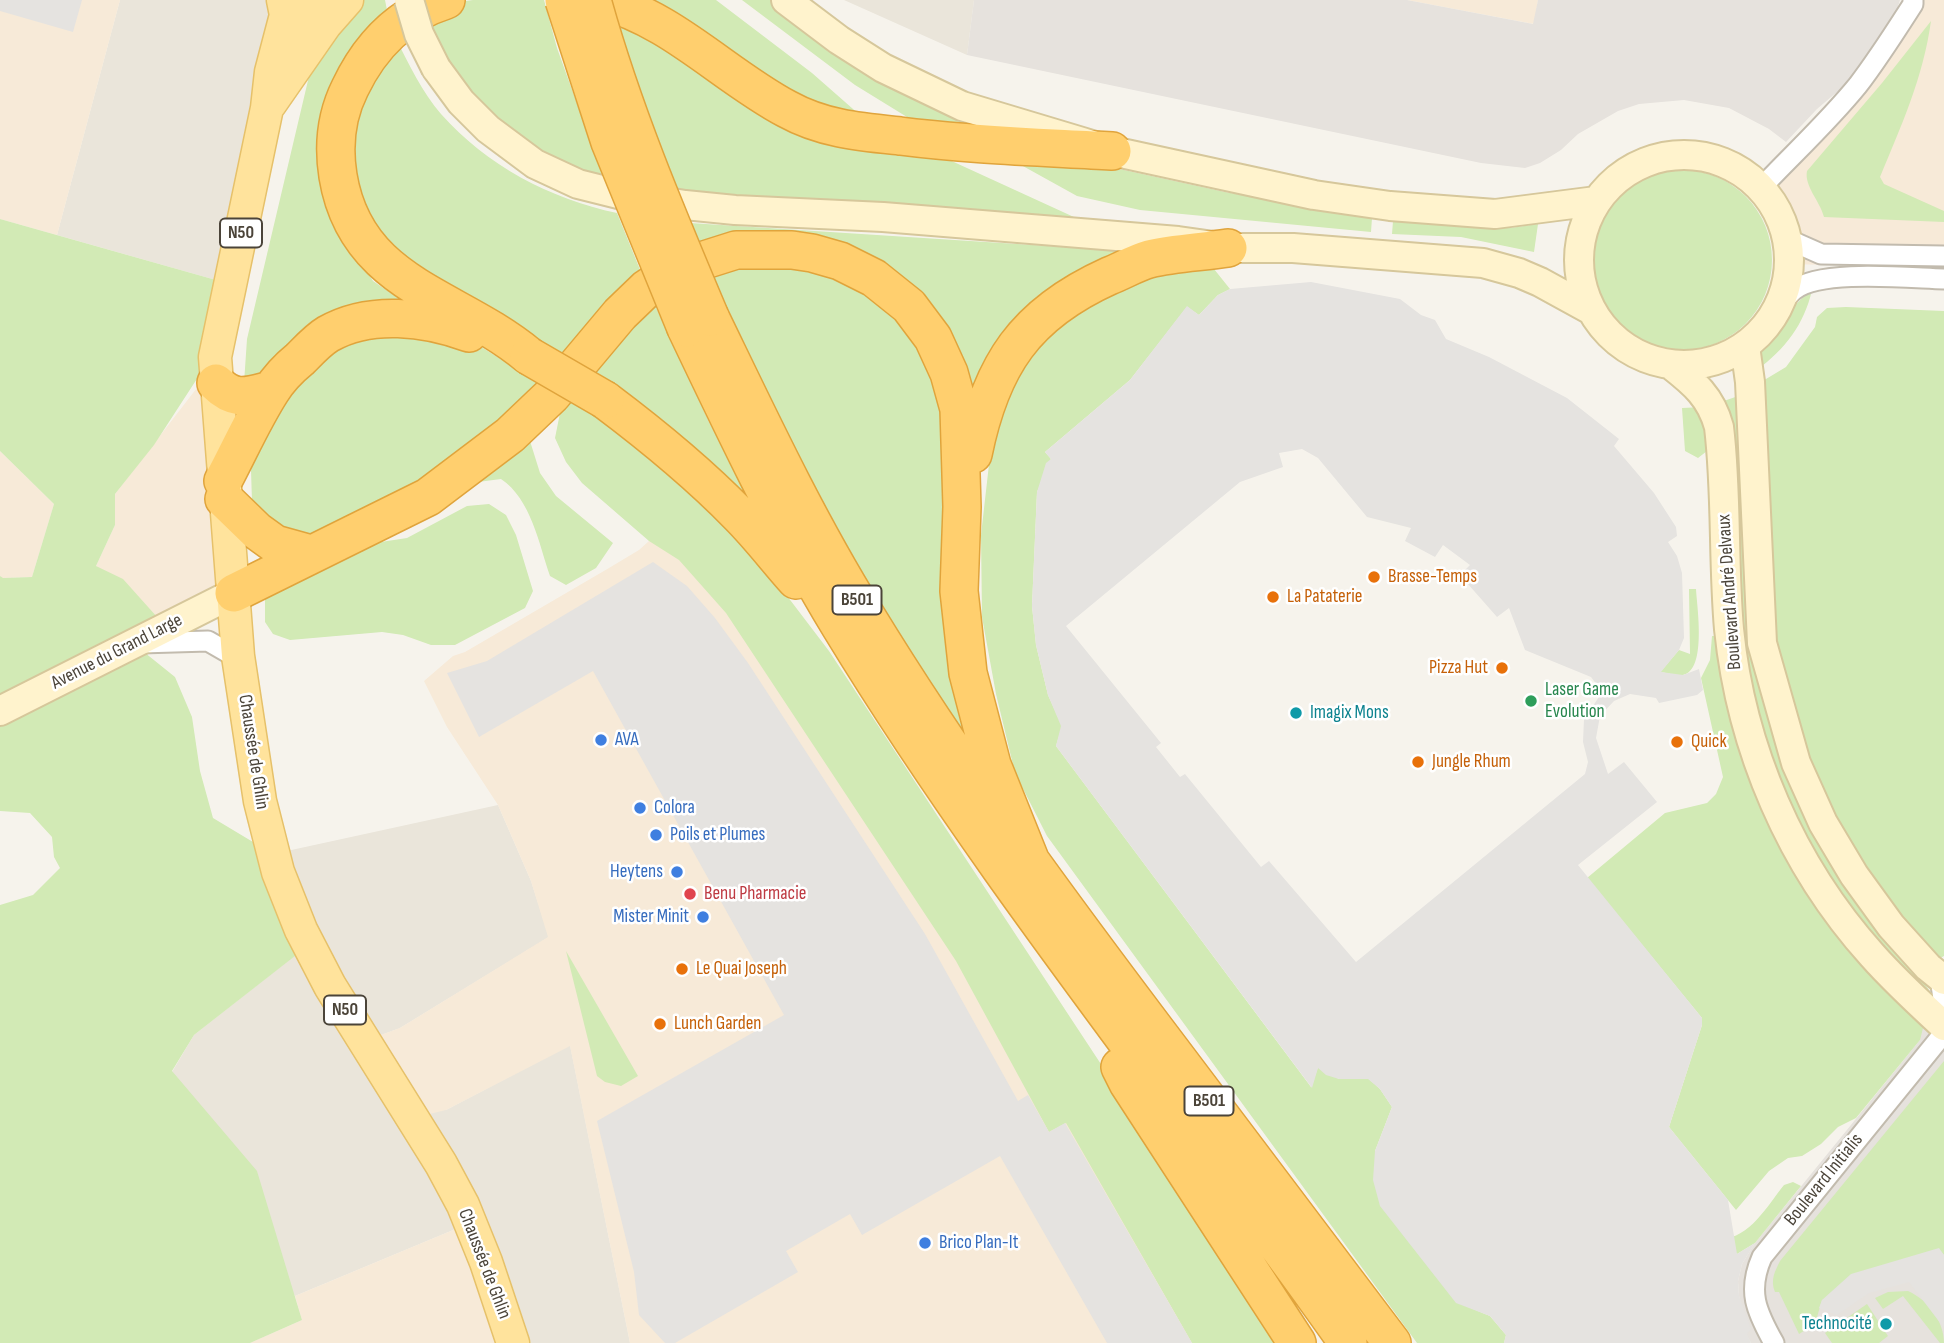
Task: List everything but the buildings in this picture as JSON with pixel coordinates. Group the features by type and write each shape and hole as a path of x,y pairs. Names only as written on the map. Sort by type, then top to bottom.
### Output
{"highway":[{"path":"446,0 401,22 379,41 357,73 344,100 336,132 335,158 341,191 354,225 375,257 403,280 506,337 529,356"},
{"name":"B501","path":"565,0 610,142 698,323 770,442 864,613 948,744 1032,867 1390,1340"},
{"name":"B501","path":"592,0 603,41 645,155 698,323 744,450 789,537 840,626 927,762 1061,951 1348,1343"},
{"path":"600,0 647,18 688,41 788,110 831,128 932,140 1112,150"},
{"path":"962,507 981,415 1003,365 1033,324 1082,289 1148,259 1228,248"},
{"path":"234,593 428,498 510,435 552,396 620,314 646,289 676,269 736,250 792,250 839,261 874,278 909,306 933,338 949,373 959,409 962,507 959,591 968,673 992,765 1032,867"},
{"path":"311,554 275,544 257,531 224,490 271,390 285,372 328,335 350,326 379,320 411,318 452,326 529,356 606,400 707,483 840,626"},
{"path":"216,383 227,395 245,397 271,390"},
{"path":"1061,951 1128,1083 1297,1343"}],"main road":[{"name":"Chaussée de Ghlin","path":"283,0 286,15 271,72 267,108 215,357 238,656 260,800 280,878 301,930 330,986 441,1164 463,1205 486,1262 513,1343"},
{"name":"Chaussée de Ghlin","path":"267,108 293,33 317,0"},
{"path":"267,108 325,25 347,0"}],"street":[{"path":"409,0 419,34 436,68 461,102 488,129 535,164 578,184 618,194 722,208 910,219 1178,241 1228,248 1293,248 1483,263 1519,272 1591,310"},
{"path":"1761,188 1828,120 1857,86 1913,5 1913,0"},
{"path":"796,4 883,68 962,106 1112,150 1314,195 1390,206 1495,214 1596,201"},
{"path":"1776,311 1785,288 1789,264 1787,239 1777,212 1761,188 1743,172 1722,161 1699,155 1675,154 1630,168 1596,201 1583,226 1578,254 1580,283 1591,310 1605,330 1624,347 1646,358 1671,365 1697,365 1722,358 1745,346 1763,330 1794,289 1820,280 1844,276 1944,279"},
{"path":"1787,239 1821,254 1944,257"},
{"name":"Boulevard André Delvaux","path":"1745,346 1750,383 1762,643 1796,763 1824,823 1854,876 1891,926 1943,988"},
{"name":"Boulevard André Delvaux","path":"1671,365 1696,384 1707,397 1719,426 1729,625 1734,666 1750,736 1778,811 1806,865 1833,907 1872,955 1944,1026"},
{"name":"Avenue du Grand Large","path":"0,711 234,593"},
{"path":"133,643 208,641 238,656"},
{"name":"Boulevard Initialis","path":"1773,1343 1763,1324 1753,1290 1754,1276 1762,1257 1944,1032"}],"shaded area":[{"path":"0,0 120,0 57,235 0,219"},
{"path":"0,0 82,0 73,32 0,11"},
{"path":"120,0 283,0 230,284 57,235"},
{"path":"844,0 974,0 967,55"},
{"path":"974,0 1407,0 1533,24 1538,0 1900,0 1892,25 1851,80 1817,109 1786,142 1769,129 1729,108 1684,100 1639,104 1618,111 1578,134 1561,150 1540,163 1525,168 1481,163 967,55"},
{"path":"1407,0 1538,0 1534,24"},
{"path":"1913,0 1944,0 1944,268 1789,264 1787,239 1778,212 1761,188 1784,163"},
{"path":"1311,282 1400,299 1421,315 1435,320 1446,339 1489,357 1567,398 1619,439 1614,446 1654,493 1676,527 1677,536 1668,542 1677,556 1682,573 1684,638 1679,650 1661,672 1683,675 1699,669 1703,690 1697,695 1659,703 1656,698 1630,694 1614,701 1600,716 1596,738 1608,774 1624,762 1657,802 1578,865 1702,1018 1669,1127 1728,1200 1737,1254 1755,1243 1742,1264 1738,1281 1739,1296 1751,1329 1747,1334 1751,1343 1504,1343 1506,1335 1490,1316 1456,1303 1380,1206 1373,1180 1375,1151 1392,1107 1380,1089 1368,1079 1339,1079 1326,1075 1318,1068 1312,1088 1056,746 1061,726 1048,695 1036,645 1032,606 1037,492 1046,463 1051,459 1045,452 1130,380 1187,306 1199,315 1218,295 1230,289","holes":["1302,449 1318,458 1367,517 1411,528 1405,541 1435,557 1443,545 1470,565 1460,575 1497,617 1509,608 1525,650 1591,677 1600,689 1599,697 1584,719 1583,742 1588,762 1585,774 1356,962 1269,861 1261,867 1185,774 1180,777 1156,747 1161,743 1066,626 1240,482 1283,467 1279,453"]},
{"path":"210,371 234,593 166,627 96,566 115,525 115,494"},
{"path":"0,451 54,504 32,577 0,576"},
{"path":"703,519 1233,1343 630,1343 570,1046 446,1110 413,1118 364,1041 400,1028 548,937 531,881 498,805 447,727 424,681 453,656 465,652 609,568 649,541"},
{"path":"653,562 687,586 748,663 925,934 1018,1101 1028,1095 1049,1132 1065,1123 1192,1343 1107,1343 1000,1156 862,1235 850,1214 786,1251 798,1272 675,1343 665,1343 639,1315 634,1272 597,1121 784,1015 593,671 479,737 447,673 487,661"},
{"path":"498,805 531,881 549,937 400,1028 365,1041 446,1110 570,1045 630,1343 513,1343 470,1223 295,1296 172,1072 194,1035 308,945 273,854"},
{"path":"1920,1016 1944,1033 1944,1343 1751,1343 1746,1334 1739,1296 1738,1281 1742,1264 1755,1243 1920,1040"},
{"path":"470,1223 513,1343 250,1343 302,1320 295,1296"},
{"path":"1939,1248 1944,1255 1944,1328 1909,1282 1869,1293 1837,1315 1819,1308 1822,1300 1851,1274"}],"green space":[{"path":"355,0 385,0 387,10 365,34 321,127 319,170 328,210 373,281 401,300 360,307 258,382 244,383 247,339 310,72"},
{"path":"473,0 544,0 557,48 603,176 564,168 461,92 425,18 452,3"},
{"path":"649,0 716,0 812,73 861,116 820,106 769,79"},
{"path":"742,0 773,0 971,120 971,127 920,125 855,85"},
{"path":"614,12 698,60 932,152 1087,223 677,195"},
{"path":"1931,21 1917,81 1880,177 1884,184 1944,211 1944,222 1824,217 1810,188 1807,171"},
{"path":"396,39 416,78 434,105 478,149 544,189 592,207 617,213 643,277 568,361 385,254 348,188 347,123"},
{"path":"1003,155 1064,157 1225,192 1372,218 1371,232 1140,210 1077,196"},
{"path":"1682,170 1716,177 1746,196 1765,226 1772,260 1765,294 1746,324 1716,343 1682,350 1648,343 1618,324 1599,294 1592,260 1599,226 1618,196 1648,177"},
{"path":"0,219 230,284 217,348 154,445 115,494 115,525 96,566 123,579 166,627 134,644 175,677 192,717 200,771 213,818 273,854 309,945 194,1035 172,1071 257,1171 302,1320 250,1343 0,1343 0,905 33,895 60,868 54,857 52,837 30,813 0,811 0,714 3,709 0,693 0,576 32,577 54,504 0,451"},
{"path":"1393,221 1510,228 1538,224 1534,252 1461,237 1392,234"},
{"path":"690,223 1126,251 968,395 907,290 701,249"},
{"path":"816,265 880,301 916,338 934,373 946,419 971,739 964,745 893,638 745,355 709,267"},
{"path":"1214,269 1230,289 1218,295 1199,315 1187,307 1130,380 1045,452 1051,459 1037,492 1032,606 1036,645 1048,695 1062,726 1056,746 1311,1087 1318,1067 1339,1079 1368,1078 1380,1089 1392,1107 1375,1151 1456,1302 1490,1316 1506,1335 1504,1343 1417,1343 1047,836 1015,773 996,694 982,617 981,535 993,429 1029,355 1052,330 1096,299 1146,279 1172,273"},
{"path":"1812,290 1804,314 1792,335 1776,354 1757,370 1763,350 1777,327"},
{"path":"653,301 709,422 760,519 589,373"},
{"path":"1827,308 1944,311 1944,956 1935,961 1897,920 1829,821 1776,679 1756,385 1786,367 1815,327 1817,317"},
{"path":"370,332 478,345 543,385 473,455 313,536 273,531 252,502 251,470 272,414 333,346"},
{"path":"1744,394 1759,657 1892,936 1898,955 1926,986 1933,999 1934,1008 1811,862 1750,714 1718,403"},
{"path":"571,401 595,415 711,506 762,563 829,651 1145,1131 1276,1343 1192,1343 1066,1123 1049,1132 956,961 726,613 679,560 649,541 582,483 566,462 555,438 560,413"},
{"path":"1703,407 1712,441 1707,451 1698,458 1685,451 1682,408"},
{"path":"530,441 540,473 556,496 613,543 596,568 566,585 550,576 533,523 520,498 501,479 478,482"},
{"path":"489,504 506,515 516,535 533,591 525,608 455,645 431,645 403,635 382,632 290,640 273,634 265,622 265,594 361,545 407,538 467,506"},
{"path":"1689,589 1696,589 1698,609 1699,637 1695,662 1690,671 1683,675 1660,672 1679,650 1690,654"},
{"path":"1712,636 1717,636 1756,771 1920,1016 1923,1028 1920,1040 1856,1118 1838,1127 1821,1144 1802,1156 1788,1158 1769,1171 1736,1210 1669,1127 1702,1018 1587,878 1665,813 1707,803 1716,794 1723,777 1701,678 1710,660"},
{"path":"566,951 638,1076 621,1086 605,1082 597,1076"},
{"path":"1944,1061 1944,1255 1938,1249 1822,1300 1815,1324 1799,1334 1779,1292 1775,1292 1774,1276 1780,1261"},
{"path":"1793,1182 1801,1186 1755,1243 1737,1254 1721,1239 1741,1233 1749,1227 1784,1185"},
{"path":"1908,1291 1934,1312 1944,1343 1940,1343 1903,1296 1883,1309 1875,1298 1888,1292"},
{"path":"1867,1304 1888,1336 1879,1343 1832,1343 1825,1333"}],"place":[{"name":"Brasse-Temps","path":"1374,577"},
{"name":"La Pataterie","path":"1273,597"},
{"name":"Pizza Hut","path":"1502,668"},
{"name":"Laser Game Evolution","path":"1531,701"},
{"name":"Imagix Mons","path":"1296,713"},
{"name":"AVA","path":"601,740"},
{"name":"Quick","path":"1677,742"},
{"name":"Jungle Rhum","path":"1418,762"},
{"name":"Colora","path":"640,808"},
{"name":"Poils et Plumes","path":"656,835"},
{"name":"Heytens","path":"677,872"},
{"name":"Benu Pharmacie","path":"690,894"},
{"name":"Mister Minit","path":"703,917"},
{"name":"Le Quai Joseph","path":"682,969"},
{"name":"Lunch Garden","path":"660,1024"},
{"name":"Brico Plan-It","path":"925,1243"},
{"name":"Technocité","path":"1886,1324"}]}
